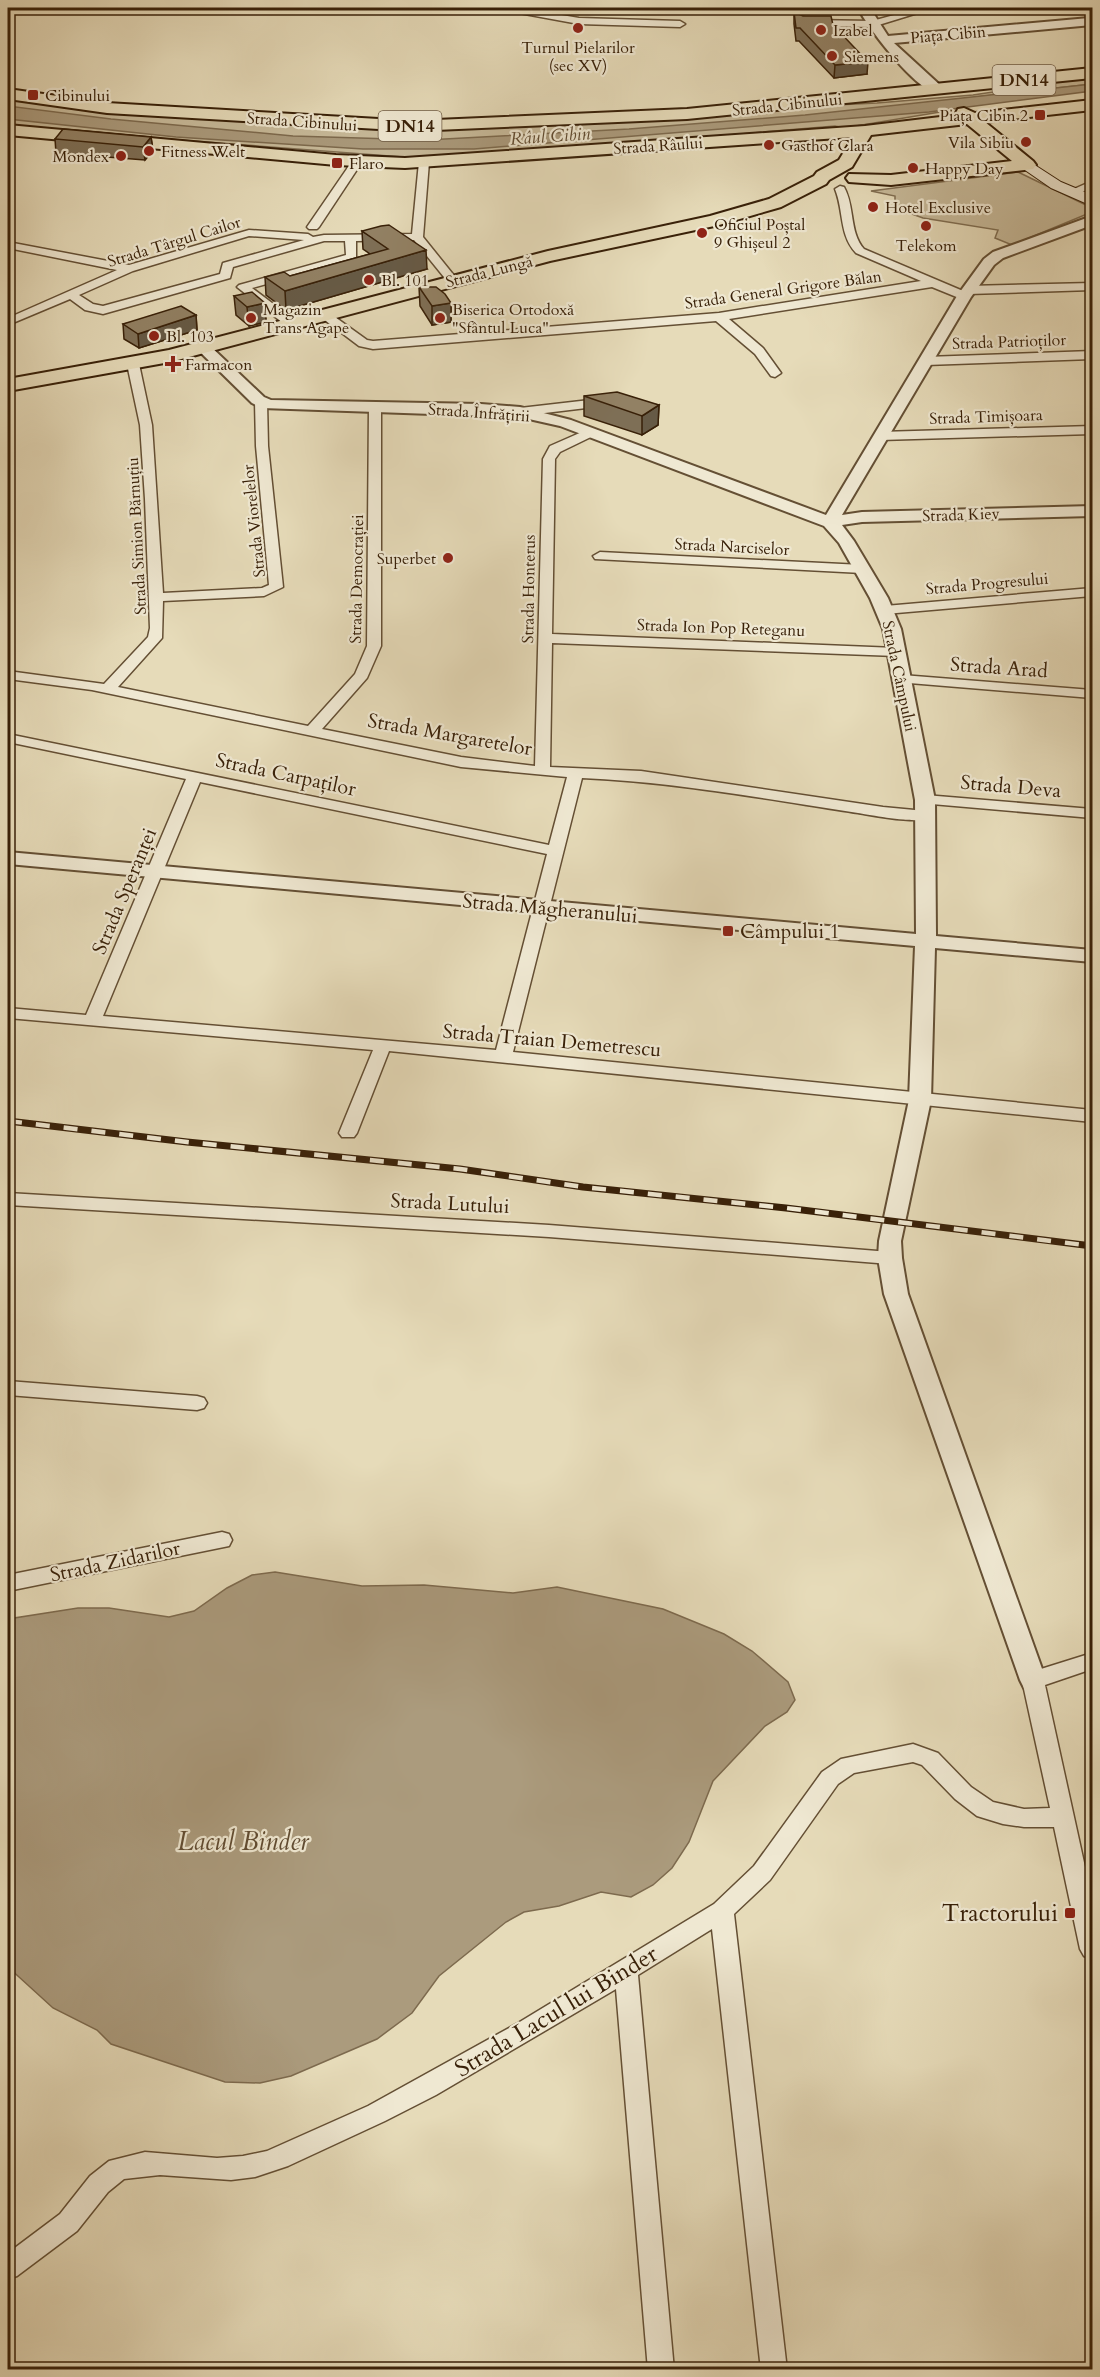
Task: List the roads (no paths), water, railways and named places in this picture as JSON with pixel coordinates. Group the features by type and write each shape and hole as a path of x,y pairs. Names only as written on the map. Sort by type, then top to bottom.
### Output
{"main road":[{"name":"DN14","path":"944,90 1092,73"},
{"name":"Strada Cibinului","path":"8,94 107,108 413,126 687,114 944,90"},
{"name":"Piața Cibin","path":"944,90 968,117 1027,165"},
{"name":"Strada Râului","path":"8,130 357,162 424,162 865,130 1092,105"},
{"path":"837,179 865,130"},
{"path":"1027,165 1044,178 1071,193 1092,201"},
{"name":"Strada Lungă","path":"8,385 133,364 204,348 548,256 713,221 775,203 837,179 891,180 1027,165"}],"street":[{"path":"508,8 579,21 680,24"},
{"path":"579,21 597,8"},
{"path":"864,8 884,40"},
{"path":"802,23 872,24 929,8"},
{"path":"1077,8 1091,24"},
{"name":"Piața Cibin","path":"884,40 1091,24"},
{"name":"Piața Cibin","path":"884,40 944,90"},
{"path":"313,227 357,162"},
{"path":"424,162 417,237 452,280"},
{"path":"837,179 846,198 851,240 856,248 875,260 933,283 966,293 1092,287"},
{"path":"1071,193 1092,184"},
{"path":"830,522 966,293 989,262 998,255 1092,221"},
{"name":"Strada Târgul Cailor","path":"8,322 129,269 249,233 350,239 417,237"},
{"path":"70,295 89,307 103,310 324,238"},
{"path":"243,287 352,257 350,239"},
{"path":"8,245 129,269"},
{"path":"200,247 243,287 292,324"},
{"name":"Strada General Grigore Bălan","path":"324,315 363,343 373,345 719,317 933,283"},
{"path":"719,317 759,351 775,373"},
{"path":"204,348 261,402"},
{"name":"Strada Patrioților","path":"926,361 1092,355"},
{"name":"Strada Simion Bărnuțiu","path":"108,689 157,634 152,499 146,425 133,364"},
{"name":"Strada Înfrățirii","path":"261,402 275,405 520,412 550,418 830,522"},
{"name":"Strada Viorelelor","path":"156,597 264,592 276,587 262,446 261,402"},
{"path":"520,412 615,402"},
{"name":"Strada Democrației","path":"313,730 362,675 374,646 375,407"},
{"name":"Strada Timișoara","path":"880,436 1092,430"},
{"name":"Strada Honterus","path":"542,771 550,455 555,449 591,432"},
{"name":"Strada Kiev","path":"830,522 862,517 1092,511"},
{"name":"Strada Câmpului","path":"830,522 839,531 885,610 902,679 925,808 925,941 920,1100 903,1188 893,1222 890,1258 896,1294 1033,1680"},
{"name":"Strada Narciselor","path":"600,556 862,569"},
{"name":"Strada Progresului","path":"885,610 1092,592"},
{"name":"Strada Ion Pop Reteganu","path":"544,638 896,652"},
{"name":"Strada Margaretelor","path":"8,675 108,689 461,762 542,771 641,776 883,812 925,808"},
{"name":"Strada Arad","path":"902,679 1092,694"},
{"name":"Strada Carpaților","path":"8,738 555,851"},
{"path":"503,1056 576,771"},
{"name":"Strada Speranței","path":"92,1021 195,777"},
{"name":"Strada Deva","path":"925,808 1092,814"},
{"name":"Strada Măgheranului","path":"8,858 1092,956"},
{"name":"Strada Traian Demetrescu","path":"8,1013 503,1056 1092,1116"},
{"path":"348,1133 383,1046"},
{"name":"Strada Lutului","path":"8,1199 549,1231 890,1258"},
{"path":"8,1388 196,1403"},
{"name":"Strada Zidarilor","path":"8,1583 222,1540"},
{"path":"1092,1662 1033,1680 1092,1949"},
{"name":"Strada Lacul lui Binder","path":"8,2267 77,2215 96,2185 119,2169 148,2163 230,2170 256,2166 278,2159 423,2091 722,1911 762,1872 830,1778 849,1765 914,1753 930,1759 963,1793 985,1809 1002,1815 1024,1818 1063,1817"},
{"path":"722,1911 774,2370"},
{"path":"626,1969 661,2370"}],"water":[{"name":"Râul Cibin","path":"1092,84 1092,91 929,112 474,149 363,149 176,137 8,119 8,106 111,119 293,136 426,140 629,129 805,115"},
{"name":"Lacul Binder","path":"275,1572 362,1586 424,1585 513,1593 557,1587 663,1609 724,1634 752,1651 788,1682 795,1700 787,1712 765,1726 713,1781 689,1842 672,1868 653,1885 631,1897 601,1892 559,1906 524,1912 506,1922 439,1976 412,2013 377,2039 291,2076 260,2083 225,2082 111,2044 97,2030 53,2008 8,1967 8,1619 78,1608 109,1608 169,1617 194,1611 227,1588 252,1575"}],"railway":[{"path":"8,1121 187,1142 460,1169 583,1187 786,1208 1092,1246"}],"place":[{"name":"Turnul Pielarilor (sec XV)","path":"578,28"},
{"name":"Izabel","path":"821,30"},
{"name":"Siemens","path":"832,56"},
{"name":"Cibinului","path":"33,95"},
{"name":"Piața Cibin 2","path":"1040,115"},
{"name":"Vila Sibiu","path":"1026,142"},
{"name":"Gasthof Clara","path":"769,145"},
{"name":"Fitness Welt","path":"149,151"},
{"name":"Mondex","path":"121,156"},
{"name":"Flaro","path":"337,163"},
{"name":"Happy Day","path":"913,168"},
{"name":"Hotel Exclusive","path":"873,207"},
{"name":"Telekom","path":"926,226"},
{"name":"Oficiul Poștal 9 Ghișeul 2","path":"702,233"},
{"name":"Bl. 101","path":"369,280"},
{"name":"Magazin Trans Agape","path":"251,318"},
{"name":"Biserica Ortodoxă \"Sfântul Luca\"","path":"440,318"},
{"name":"Bl. 103","path":"154,336"},
{"name":"Farmacon","path":"173,364"},
{"name":"Superbet","path":"448,558"},
{"name":"Câmpului 1","path":"728,931"},
{"name":"Tractorului","path":"1070,1913"}]}
